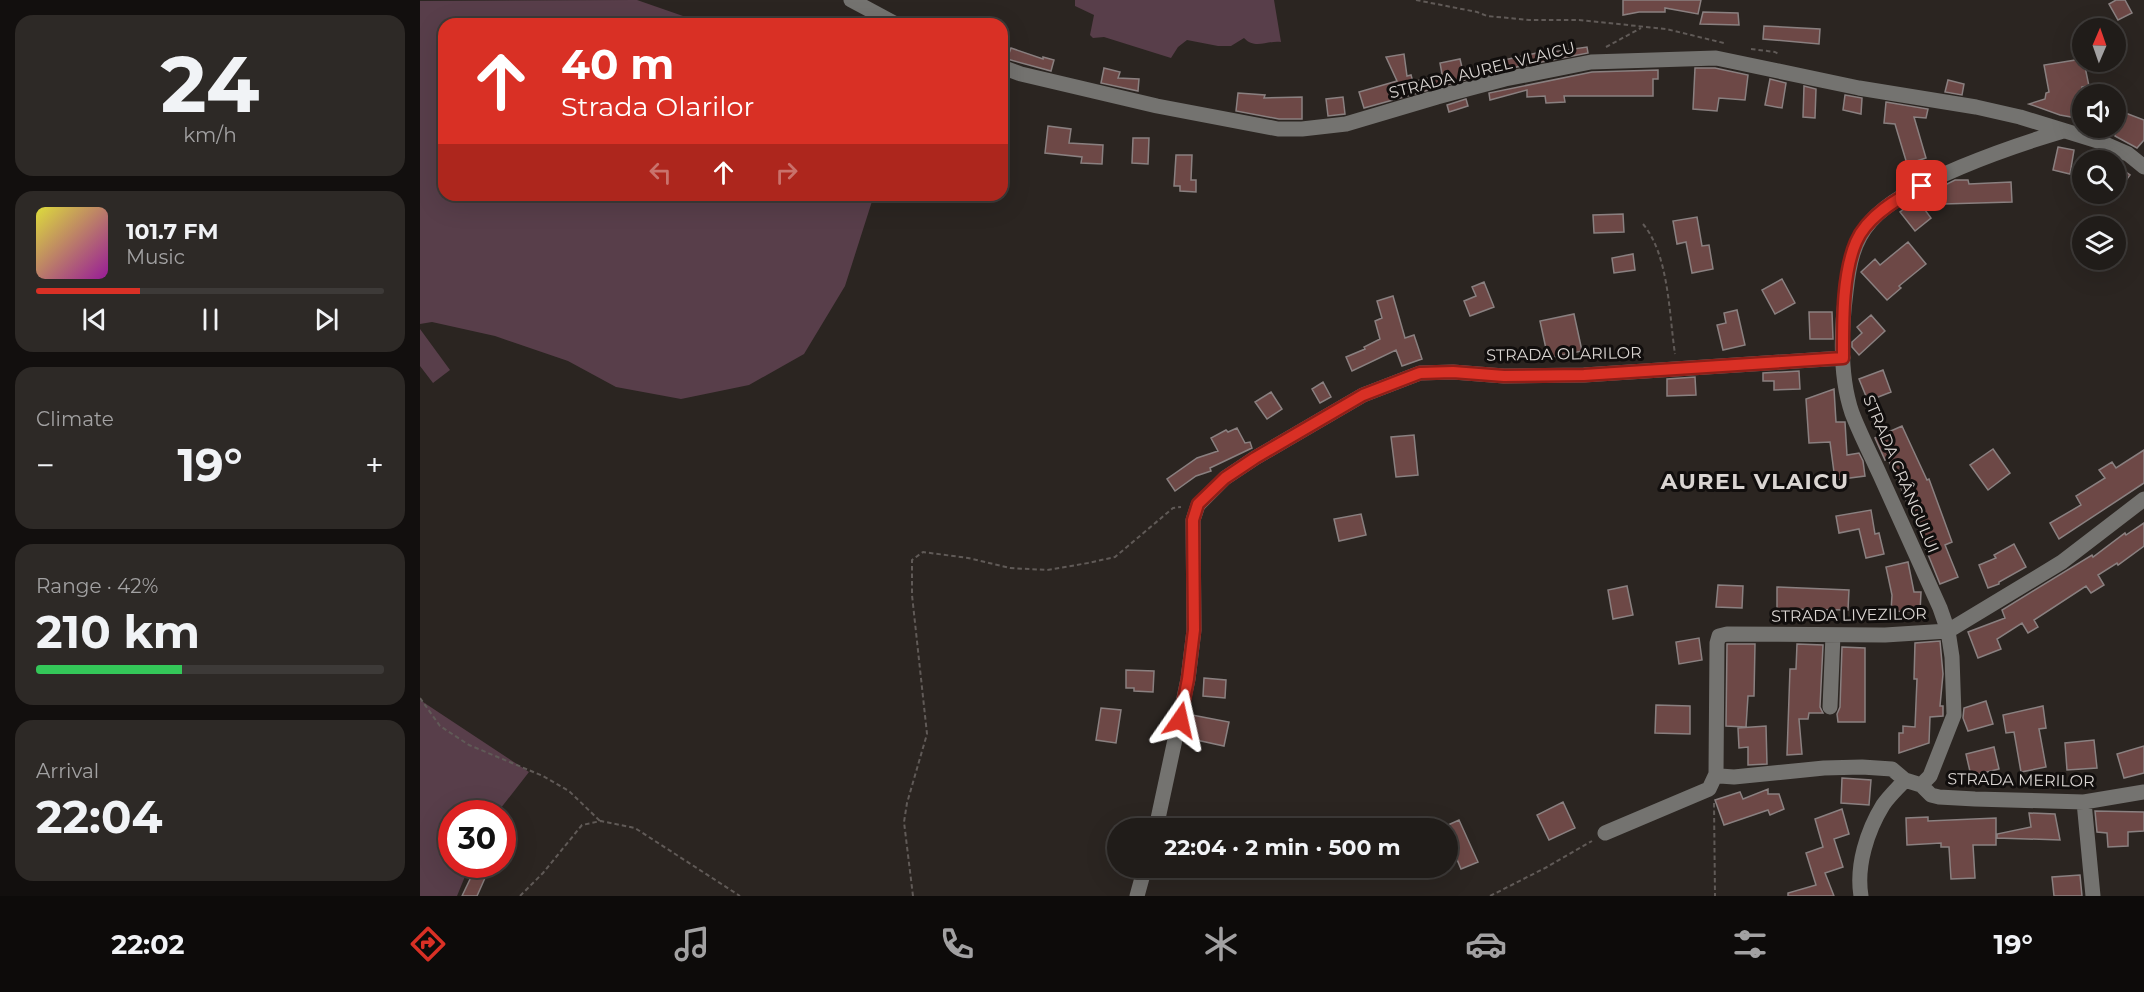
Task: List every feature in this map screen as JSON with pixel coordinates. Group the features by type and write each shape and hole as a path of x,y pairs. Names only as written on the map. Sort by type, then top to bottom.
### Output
{"street":[{"path":"851,0 885,18"},
{"name":"STRADA AUREL VLAICU","path":"1008,70 1157,106 1278,129 1302,129 1346,124 1505,79 1591,62 1716,58 1859,88 1976,107 2020,117 2098,141 2128,154 2144,166"},
{"name":"STRADA CRÂNGULUI","path":"1948,631 1940,608 1852,413 1843,358 1843,322 1851,260 1856,241 1872,220 1903,196 2027,142 2062,131"},
{"name":"STRADA OLARILOR","path":"1198,504 1225,478 1305,428 1363,395 1420,373 1584,375 1843,358"},
{"name":"STRADA LIVEZILOR","path":"1715,771 1719,636 1727,634 1885,635 1948,631 2062,562 2144,500"},
{"path":"1158,818 1188,679 1194,630 1193,520 1198,504"},
{"name":"STRADA MERILOR","path":"1948,631 1952,657 1953,715 1930,776 1921,785 1931,795 2084,802 2144,792"},
{"path":"1830,706 1833,635"},
{"path":"1605,833 1709,789 1715,771 1720,776 1734,777 1824,768 1892,769 1905,780 1921,785"},
{"path":"1861,896 1860,866 1873,826 1884,804 1905,780"},
{"path":"2084,802 2093,896"},
{"path":"1137,896 1142,878"}],"path":[{"path":"1416,0 1500,18 1579,20 1666,29 1728,44"},
{"path":"1599,50 1641,28"},
{"path":"1643,224 1651,234 1658,251 1678,368"},
{"path":"913,896 904,822 907,803 924,752 927,734 912,595 912,560 923,552 968,558 1010,568 1047,570 1088,563 1115,557 1173,508 1198,504"},
{"path":"420,698 440,726 469,745 543,776 569,790 601,821"},
{"path":"1714,802 1715,896"},
{"path":"520,896 543,873 582,825 601,821 635,828 741,896"},
{"path":"1490,896 1547,867 1605,833"}],"shaded area":[{"path":"637,0 689,18 438,18 438,201 872,201 845,286 804,354 749,385 681,399 616,387 568,361 495,336 432,322 420,324 420,1"},
{"path":"1075,0 1274,0 1281,42 1257,44 1248,42 1244,38 1231,46 1218,46 1187,40 1178,47 1171,58 1104,37 1093,38 1090,35 1094,15 1075,6"},
{"path":"420,329 450,370 433,383 420,366"},
{"path":"420,700 529,772 507,800 438,800 438,878 464,878 457,896 420,896"}],"building":[{"path":"1623,0 1701,0 1698,14 1665,8 1665,12 1639,12 1623,15"},
{"path":"2116,0 2125,0 2132,13 2117,18 2109,4"},
{"path":"1703,12 1738,13 1739,25 1700,24"},
{"path":"1764,26 1820,29 1819,44 1763,39"},
{"path":"1587,47 1588,53 1496,71 1494,62 1546,51 1546,53"},
{"path":"1011,48 1043,59 1043,57 1054,60 1051,71 1008,59"},
{"path":"1404,54 1407,76 1411,75 1413,82 1442,74 1440,63 1460,59 1465,80 1364,108 1359,92 1397,81 1386,57"},
{"path":"2072,61 2072,72 2086,72 2089,84 2072,84 2072,117 2029,104 2045,99 2046,93 2049,92 2044,65"},
{"path":"1104,68 1120,72 1118,78 1139,79 1138,91 1101,83"},
{"path":"1695,68 1715,68 1748,75 1745,100 1719,98 1717,111 1693,109"},
{"path":"1658,70 1658,79 1653,79 1653,96 1564,96 1565,102 1546,103 1545,96 1527,97 1527,90 1490,100 1489,93 1592,72"},
{"path":"1770,79 1786,83 1782,108 1765,105"},
{"path":"1948,80 1964,84 1962,95 1945,92"},
{"path":"1804,86 1816,89 1815,118 1803,117"},
{"path":"1238,93 1265,95 1264,98 1302,97 1302,119 1279,119 1236,111"},
{"path":"1845,95 1862,98 1861,114 1843,110"},
{"path":"1343,97 1345,114 1328,116 1326,99"},
{"path":"1466,99 1468,106 1449,112 1447,105"},
{"path":"1886,102 1928,109 1926,118 1914,117 1926,158 1907,164 1895,124 1884,123"},
{"path":"2126,113 2144,120 2144,140 2137,148 2119,138 2126,138"},
{"path":"1048,126 1071,129 1069,143 1103,145 1102,164 1081,163 1082,157 1045,153"},
{"path":"1133,138 1149,138 1148,164 1132,163"},
{"path":"2058,147 2074,150 2072,150 2070,174 2053,170"},
{"path":"1176,155 1192,155 1191,180 1196,180 1196,192 1180,191 1180,186 1174,186"},
{"path":"1955,180 1968,180 1969,184 2011,182 2012,202 1943,204 1943,186"},
{"path":"1917,199 1931,218 1915,231 1900,212"},
{"path":"1623,214 1624,232 1594,233 1593,215"},
{"path":"1697,217 1702,246 1709,245 1713,269 1692,273 1686,242 1677,244 1673,221"},
{"path":"1908,242 1926,264 1899,286 1901,288 1887,300 1861,272 1875,259 1880,265"},
{"path":"1633,254 1635,270 1614,273 1612,258"},
{"path":"1782,279 1795,303 1775,314 1762,290"},
{"path":"1484,282 1494,307 1470,316 1464,301 1476,296 1472,287"},
{"path":"1393,296 1405,338 1414,335 1422,359 1402,366 1396,350 1352,371 1346,357 1365,349 1364,347 1380,339 1375,321 1382,318 1377,301"},
{"path":"1737,310 1745,345 1723,350 1717,325 1726,323 1724,313"},
{"path":"1809,312 1832,312 1833,339 1810,339"},
{"path":"1574,314 1582,351 1548,358 1540,321"},
{"path":"1871,315 1885,331 1859,355 1852,347 1852,342 1862,333 1857,327"},
{"path":"1883,370 1891,392 1868,401 1859,379"},
{"path":"1799,371 1800,389 1774,390 1774,381 1763,381 1763,373"},
{"path":"1695,377 1696,395 1667,396 1667,379"},
{"path":"1323,382 1331,397 1320,403 1312,389"},
{"path":"1834,389 1836,422 1845,422 1847,455 1859,453 1863,461 1865,476 1835,480 1830,442 1809,443 1806,399"},
{"path":"1271,392 1282,409 1267,419 1255,402"},
{"path":"1902,426 1927,480 1929,479 1952,542 1945,545 1958,577 1940,584 1902,490 1888,459 1885,460 1875,438"},
{"path":"1237,428 1245,443 1250,442 1252,448 1210,468 1211,471 1196,476 1175,491 1167,479 1197,458 1218,451 1211,438 1226,430 1228,432"},
{"path":"1414,435 1418,475 1396,477 1391,437"},
{"path":"1993,449 2010,473 1988,490 1970,465"},
{"path":"2144,450 2144,483 2059,539 2050,523 2081,505 2076,496 2105,478 2099,470 2112,462 2116,468"},
{"path":"1871,510 1875,534 1879,533 1884,554 1866,558 1859,529 1839,533 1836,516"},
{"path":"1361,514 1366,535 1339,541 1334,519"},
{"path":"2144,523 2144,546 2118,565 2117,563 2098,575 2104,585 2091,593 2086,586 2034,620 2038,627 2028,633 2022,623 1997,639 2001,649 1978,658 1968,632 2005,618 2002,610 2092,555 2093,557 2125,533 2126,535"},
{"path":"2014,544 2026,567 1999,584 1988,588 1979,565 1996,558 1994,555"},
{"path":"1908,562 1914,592 1921,592 1920,612 1891,611 1892,595 1886,567"},
{"path":"1718,585 1743,586 1742,608 1716,607"},
{"path":"1627,586 1633,615 1613,619 1608,590"},
{"path":"1777,587 1849,590 1848,610 1777,609"},
{"path":"1699,638 1702,660 1679,664 1676,642"},
{"path":"1940,641 1943,674 1940,706 1943,706 1943,716 1930,717 1929,743 1899,753 1899,733 1903,733 1903,726 1915,727 1917,679 1914,679 1915,643"},
{"path":"1727,644 1755,644 1754,696 1748,696 1746,727 1726,726"},
{"path":"1797,644 1823,645 1820,707 1823,713 1809,713 1808,719 1799,719 1802,754 1787,755 1790,669 1796,669"},
{"path":"1842,647 1865,648 1865,722 1838,722"},
{"path":"1126,670 1154,671 1153,692 1126,688"},
{"path":"1204,678 1226,680 1225,698 1203,696"},
{"path":"1986,701 1993,724 1968,731 1963,718 1964,708"},
{"path":"1656,705 1690,706 1690,734 1655,733"},
{"path":"2043,706 2046,728 2039,729 2046,767 2021,772 2014,732 2006,733 2003,715"},
{"path":"1101,708 1121,710 1116,743 1096,740"},
{"path":"1192,715 1229,722 1224,746 1187,738"},
{"path":"1766,726 1767,764 1748,765 1748,747 1739,748 1738,728"},
{"path":"2094,740 2097,768 2067,770 2065,743"},
{"path":"2144,746 2144,773 2124,778 2117,754"},
{"path":"1994,747 1999,769 1971,776 1966,754"},
{"path":"1842,778 1871,780 1869,805 1841,803"},
{"path":"1768,789 1768,794 1779,794 1784,809 1770,815 1768,810 1724,825 1715,800 1740,792 1743,799"},
{"path":"1563,802 1575,828 1549,840 1537,815"},
{"path":"1842,809 1849,834 1834,839 1843,867 1825,873 1834,896 1788,896 1788,893 1816,885 1806,853 1823,847 1815,819"},
{"path":"2095,811 2144,812 2144,831 2128,832 2128,846 2108,847 2107,833 2097,832"},
{"path":"2029,813 2055,814 2060,840 1997,838 1997,834 2031,827"},
{"path":"1928,817 1928,821 1996,818 1996,845 1973,845 1975,878 1951,879 1949,847 1941,847 1941,843 1907,845 1906,818"},
{"path":"1458,820 1478,862 1461,869 1458,862"},
{"path":"2080,875 2082,896 2054,896 2052,877"},
{"path":"471,878 485,878 477,896 462,896"}],"district":[{"name":"AUREL VLAICU","path":"1755,481"}],"route":[{"path":"1180,720 1194,630 1193,520 1198,504 1225,478 1363,395 1420,373 1453,372 1504,376 1584,375 1843,358 1843,322 1848,277 1856,241 1872,220 1885,209 1922,186"}]}
